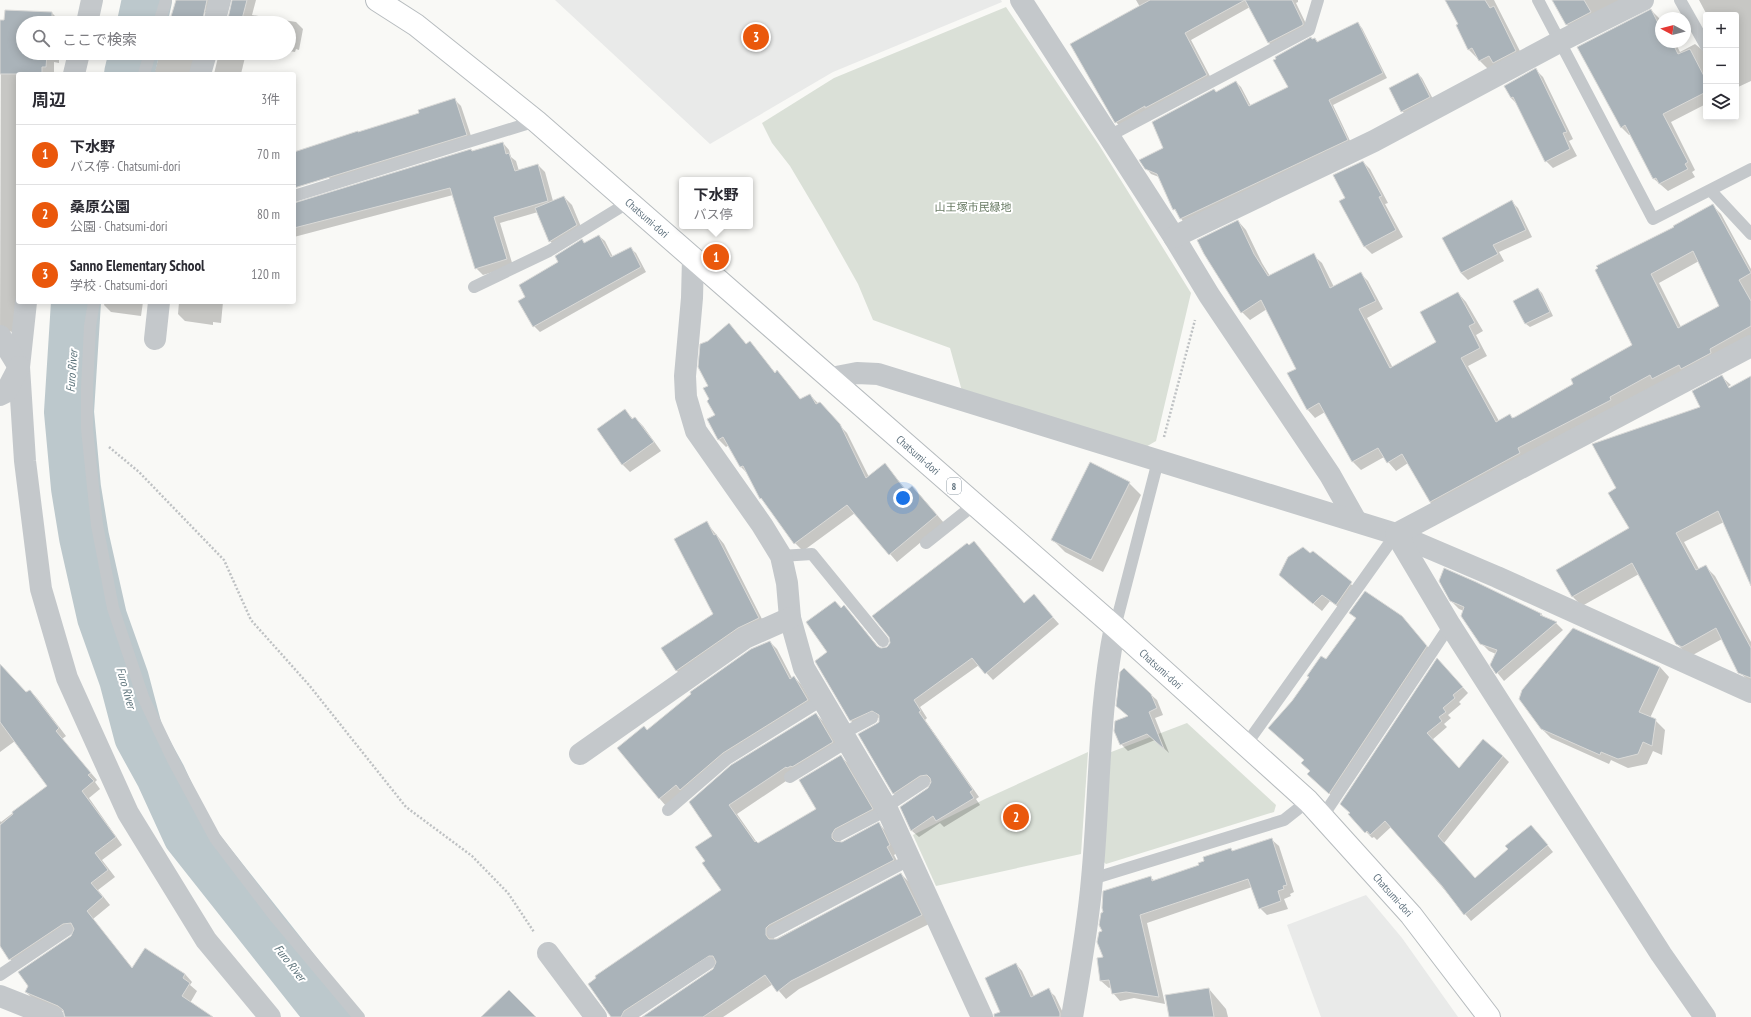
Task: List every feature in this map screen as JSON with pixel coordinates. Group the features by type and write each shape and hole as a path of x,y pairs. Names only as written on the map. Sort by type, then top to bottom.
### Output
{"main road":[{"name":"Chatsumi-dori","path":"377,0 416,25 536,121 1115,627 1316,809 1411,915 1489,1017"}],"street":[{"path":"89,16 92,0"},
{"path":"216,16 220,0"},
{"path":"1021,0 1174,237 1209,295 1330,475 1356,521"},
{"path":"1174,237 1374,141 1561,41 1643,0"},
{"path":"74,72 77,60"},
{"path":"201,72 204,60"},
{"path":"693,258 692,298 685,376 686,397 696,431 762,525 781,556 787,583 790,618 804,668 886,808 911,859 982,1017"},
{"path":"26,304 19,368 26,461 41,588 67,678 128,812 206,940 270,1017"},
{"path":"154,338 159,304"},
{"path":"0,336 19,368"},
{"path":"1396,534 1751,346"},
{"path":"0,395 6,392 19,368"},
{"path":"831,378 857,373 878,374 1396,534 1497,577 1751,692"},
{"path":"1396,534 1450,625 1661,954 1705,1017"},
{"path":"580,754 745,638 790,618"},
{"path":"1072,1017 1083,958 1092,879 1099,752 1108,660 1115,627"},
{"path":"548,953 596,1017"},
{"path":"0,996 53,1017"}],"lane":[{"path":"161,16 166,0"},
{"path":"1109,136 1309,30 1318,0"},
{"path":"1538,0 1561,41 1653,219 1751,170"},
{"path":"1680,0 1703,41"},
{"path":"145,72 148,60"},
{"path":"296,195 536,121"},
{"path":"1711,191 1751,234"},
{"path":"474,287 549,251 629,202"},
{"path":"94,304 90,326 87,429 97,525 112,608 143,697 173,760 215,838 276,918 359,1017"},
{"path":"1115,627 1158,461"},
{"path":"926,543 975,504"},
{"path":"1245,746 1396,534"},
{"path":"781,556 812,554 883,641"},
{"path":"1092,879 1316,809 1450,625"},
{"path":"668,810 727,759 822,700"},
{"path":"790,778 872,718"},
{"path":"839,835 886,808 924,782"},
{"path":"773,932 911,859"},
{"path":"0,975 67,930"},
{"path":"628,1017 709,963"}],"path":[{"path":"1158,461 1200,301 1209,295"},
{"path":"87,429 139,472 224,560 251,620 309,685 406,807 472,856 508,893 548,953"}],"shaded area":[{"path":"555,0 1001,0 1002,2 833,72 710,144"},
{"path":"1366,895 1402,938 1458,1017 1321,1017 1287,925"}],"green space":[{"name":"山王塚市民緑地","path":"1006,7 1099,145 1191,293 1156,441 1144,448 962,391 950,348 873,320 858,284 822,220 790,166 772,143 762,123 834,78"},
{"path":"1187,723 1276,805 1274,812 1106,864 1100,859 1106,754"},
{"path":"1088,752 1081,854 936,886 913,835 985,799"}],"building":[{"path":"176,0 207,0 204,16 171,16"},
{"path":"232,0 247,0 243,16 229,16"},
{"path":"1150,0 1245,0 1185,33 1207,75 1115,123 1070,44"},
{"path":"1245,0 1292,0 1303,25 1268,43"},
{"path":"1445,0 1485,0 1490,8 1494,6 1516,51 1493,63 1489,56 1479,61 1472,48 1468,50 1456,25 1458,24"},
{"path":"1552,0 1584,0 1591,12 1566,25"},
{"path":"1651,9 1655,17 1655,48 1675,48 1678,54 1690,49 1703,74 1703,94 1663,114 1688,162 1685,164 1688,169 1659,184 1656,178 1653,179 1625,125 1621,128 1577,47"},
{"path":"5,10 52,12 52,16 16,16 16,60 47,60 46,67 42,67 42,72 16,72 16,74 0,74 0,20 4,20"},
{"path":"1358,22 1383,73 1329,100 1348,140 1180,219 1175,209 1173,210 1157,174 1145,169 1139,160 1163,148 1152,122 1214,89 1216,92 1236,81 1249,106 1288,87 1273,60 1276,59 1275,57 1311,37 1312,39 1315,38 1317,42"},
{"path":"1536,68 1567,132 1563,133 1570,149 1545,162 1513,97 1511,98 1504,86"},
{"path":"1418,73 1430,97 1401,112 1389,88"},
{"path":"455,98 467,135 296,187 296,151 419,113 418,110"},
{"path":"503,142 506,154 509,153 515,171 538,164 548,201 494,217 507,259 475,269 450,188 296,227 296,202 471,149 472,151"},
{"path":"1363,161 1382,196 1379,197 1396,230 1364,247 1339,201 1345,198 1333,175"},
{"path":"564,196 577,225 549,242 535,208"},
{"path":"1512,200 1526,230 1493,245 1498,254 1461,273 1442,238"},
{"path":"1713,204 1751,273 1739,280 1751,301 1751,326 1710,349 1711,353 1681,369 1679,365 1652,379 1650,375 1610,397 1611,400 1518,448 1520,453 1430,502 1402,454 1387,463 1378,448 1352,462 1319,403 1307,410 1287,373 1296,369 1261,300 1241,313 1204,254 1197,240 1238,220 1254,254 1268,276 1314,253 1330,288 1361,272 1376,301 1359,309 1390,368 1436,342 1420,312 1458,292 1475,323 1469,326 1480,348 1461,358 1496,422 1510,414 1512,418 1515,417 1573,384 1571,379 1632,345 1595,270 1598,268 1596,266 1674,227 1673,226","holes":["1693,251 1719,306 1678,328 1651,274"]},
{"path":"599,235 611,257 631,247 641,267 533,327 518,301 525,297 519,285 558,262 555,256 582,239 584,243"},
{"path":"1538,288 1550,312 1525,324 1513,301"},
{"path":"729,323 746,344 750,341 775,373 777,370 800,399 810,394 816,404 820,402 840,424 866,478 885,463 906,491 912,486 937,515 889,555 847,505 794,544 761,498 760,499 743,466 740,467 723,437 718,440 707,419 715,415 707,401 709,399 703,388 708,386 698,367 700,344 708,341"},
{"path":"1722,375 1729,388 1751,376 1751,586 1718,511 1676,533 1696,570 1706,565 1751,648 1751,678 1738,673 1716,628 1682,647 1676,644 1632,563 1572,597 1556,570 1629,528 1608,493 1616,488 1592,444 1700,407 1692,391"},
{"path":"625,409 632,419 635,417 654,442 622,465 597,429"},
{"path":"1090,462 1130,482 1091,560 1051,540"},
{"path":"707,521 714,535 716,534 759,618 738,628 676,671 661,648 713,614 674,539"},
{"path":"974,541 1024,603 1034,594 1053,617 985,674 972,658 914,700 921,711 919,712 973,790 970,792 974,798 936,821 933,816 911,831 900,807 928,788 931,782 930,778 927,775 920,776 893,794 858,734 879,722 879,715 872,711 850,721 815,661 827,652 806,622 835,601 841,608 844,605 877,646 881,648 887,647 890,643 889,637 872,616 967,543 969,545"},
{"path":"1303,547 1310,553 1313,551 1352,582 1336,605 1322,595 1313,604 1279,575 1288,557"},
{"path":"1444,568 1557,622 1496,674 1490,665 1497,650 1480,644 1461,616 1464,607 1450,601 1439,581"},
{"path":"1365,591 1402,616 1427,646 1329,794 1307,774 1310,771 1301,763 1304,760 1268,728 1292,701 1309,677 1307,676 1321,656 1326,659 1356,618 1349,613"},
{"path":"1573,628 1660,667 1639,712 1656,719 1652,746 1643,742 1638,754 1618,759 1601,752 1600,755 1541,729 1519,699 1522,690"},
{"path":"770,641 790,679 794,676 808,700 723,753 680,790 676,785 659,799 617,748 644,726 647,730 691,694 690,692 751,649"},
{"path":"1437,658 1463,687 1453,695 1455,698 1443,708 1446,712 1439,717 1442,721 1427,733 1459,768 1483,739 1503,756 1438,836 1475,878 1508,849 1505,846 1531,825 1548,845 1464,915 1442,886 1385,821 1370,835 1367,831 1365,833 1348,814 1350,813 1340,804"},
{"path":"0,664 26,692 30,690 59,728 56,731 91,773 88,775 94,781 82,791 116,837 95,853 108,870 91,883 103,897 87,911 132,968 145,948 185,974 183,978 190,983 182,996 213,1017 65,1017 63,1010 58,1006 25,992 28,986 18,972 71,936 74,929 71,923 63,924 9,960 0,946 0,825 13,814 12,812 47,786 0,722"},
{"path":"1124,668 1151,694 1157,708 1149,712 1164,749 1147,734 1120,745 1114,731 1115,721 1128,716 1116,706 1120,672"},
{"path":"816,713 833,742 792,767 786,767 729,805 755,842 756,841 758,843 816,809 799,780 841,755 873,809 835,829 832,834 832,838 835,841 842,842 879,822 890,845 887,847 894,860 769,925 766,928 766,935 769,939 777,939 901,873 922,915 791,981 777,992 765,975 703,1017 642,1017 713,969 716,962 713,956 709,956 624,1011 621,1017 611,1017 588,984 596,978 595,976 721,890 702,863 705,861 695,847 712,836 689,802 731,765"},
{"path":"1272,838 1287,885 1283,886 1284,889 1278,891 1281,901 1259,909 1248,879 1140,915 1159,997 1126,992 1112,994 1109,980 1100,981 1097,958 1103,957 1097,942 1099,932 1102,931 1099,925 1101,913 1103,912 1103,891 1151,876 1152,881 1199,865 1198,863 1204,861 1203,857 1231,848 1232,851"},
{"path":"1016,963 1031,997 1049,988 1060,1013 1060,1017 994,1017 994,1014 1000,1012 985,978"},
{"path":"1209,988 1214,1017 1169,1017 1165,995"},
{"path":"509,990 536,1017 481,1017"}],"waterway":[{"name":"Furo River","path":"144,16 147,0"},
{"name":"Furo River","path":"129,72 132,60"},
{"name":"Furo River","path":"76,304 69,412 76,488 84,537 102,617 124,679 139,736 161,776 188,835 332,1017"}],"place":[{"name":"Sanno Elementary School","path":"756,37"},
{"name":"下水野","path":"716,257"},
{"name":"桑原公園","path":"1016,817"}]}
